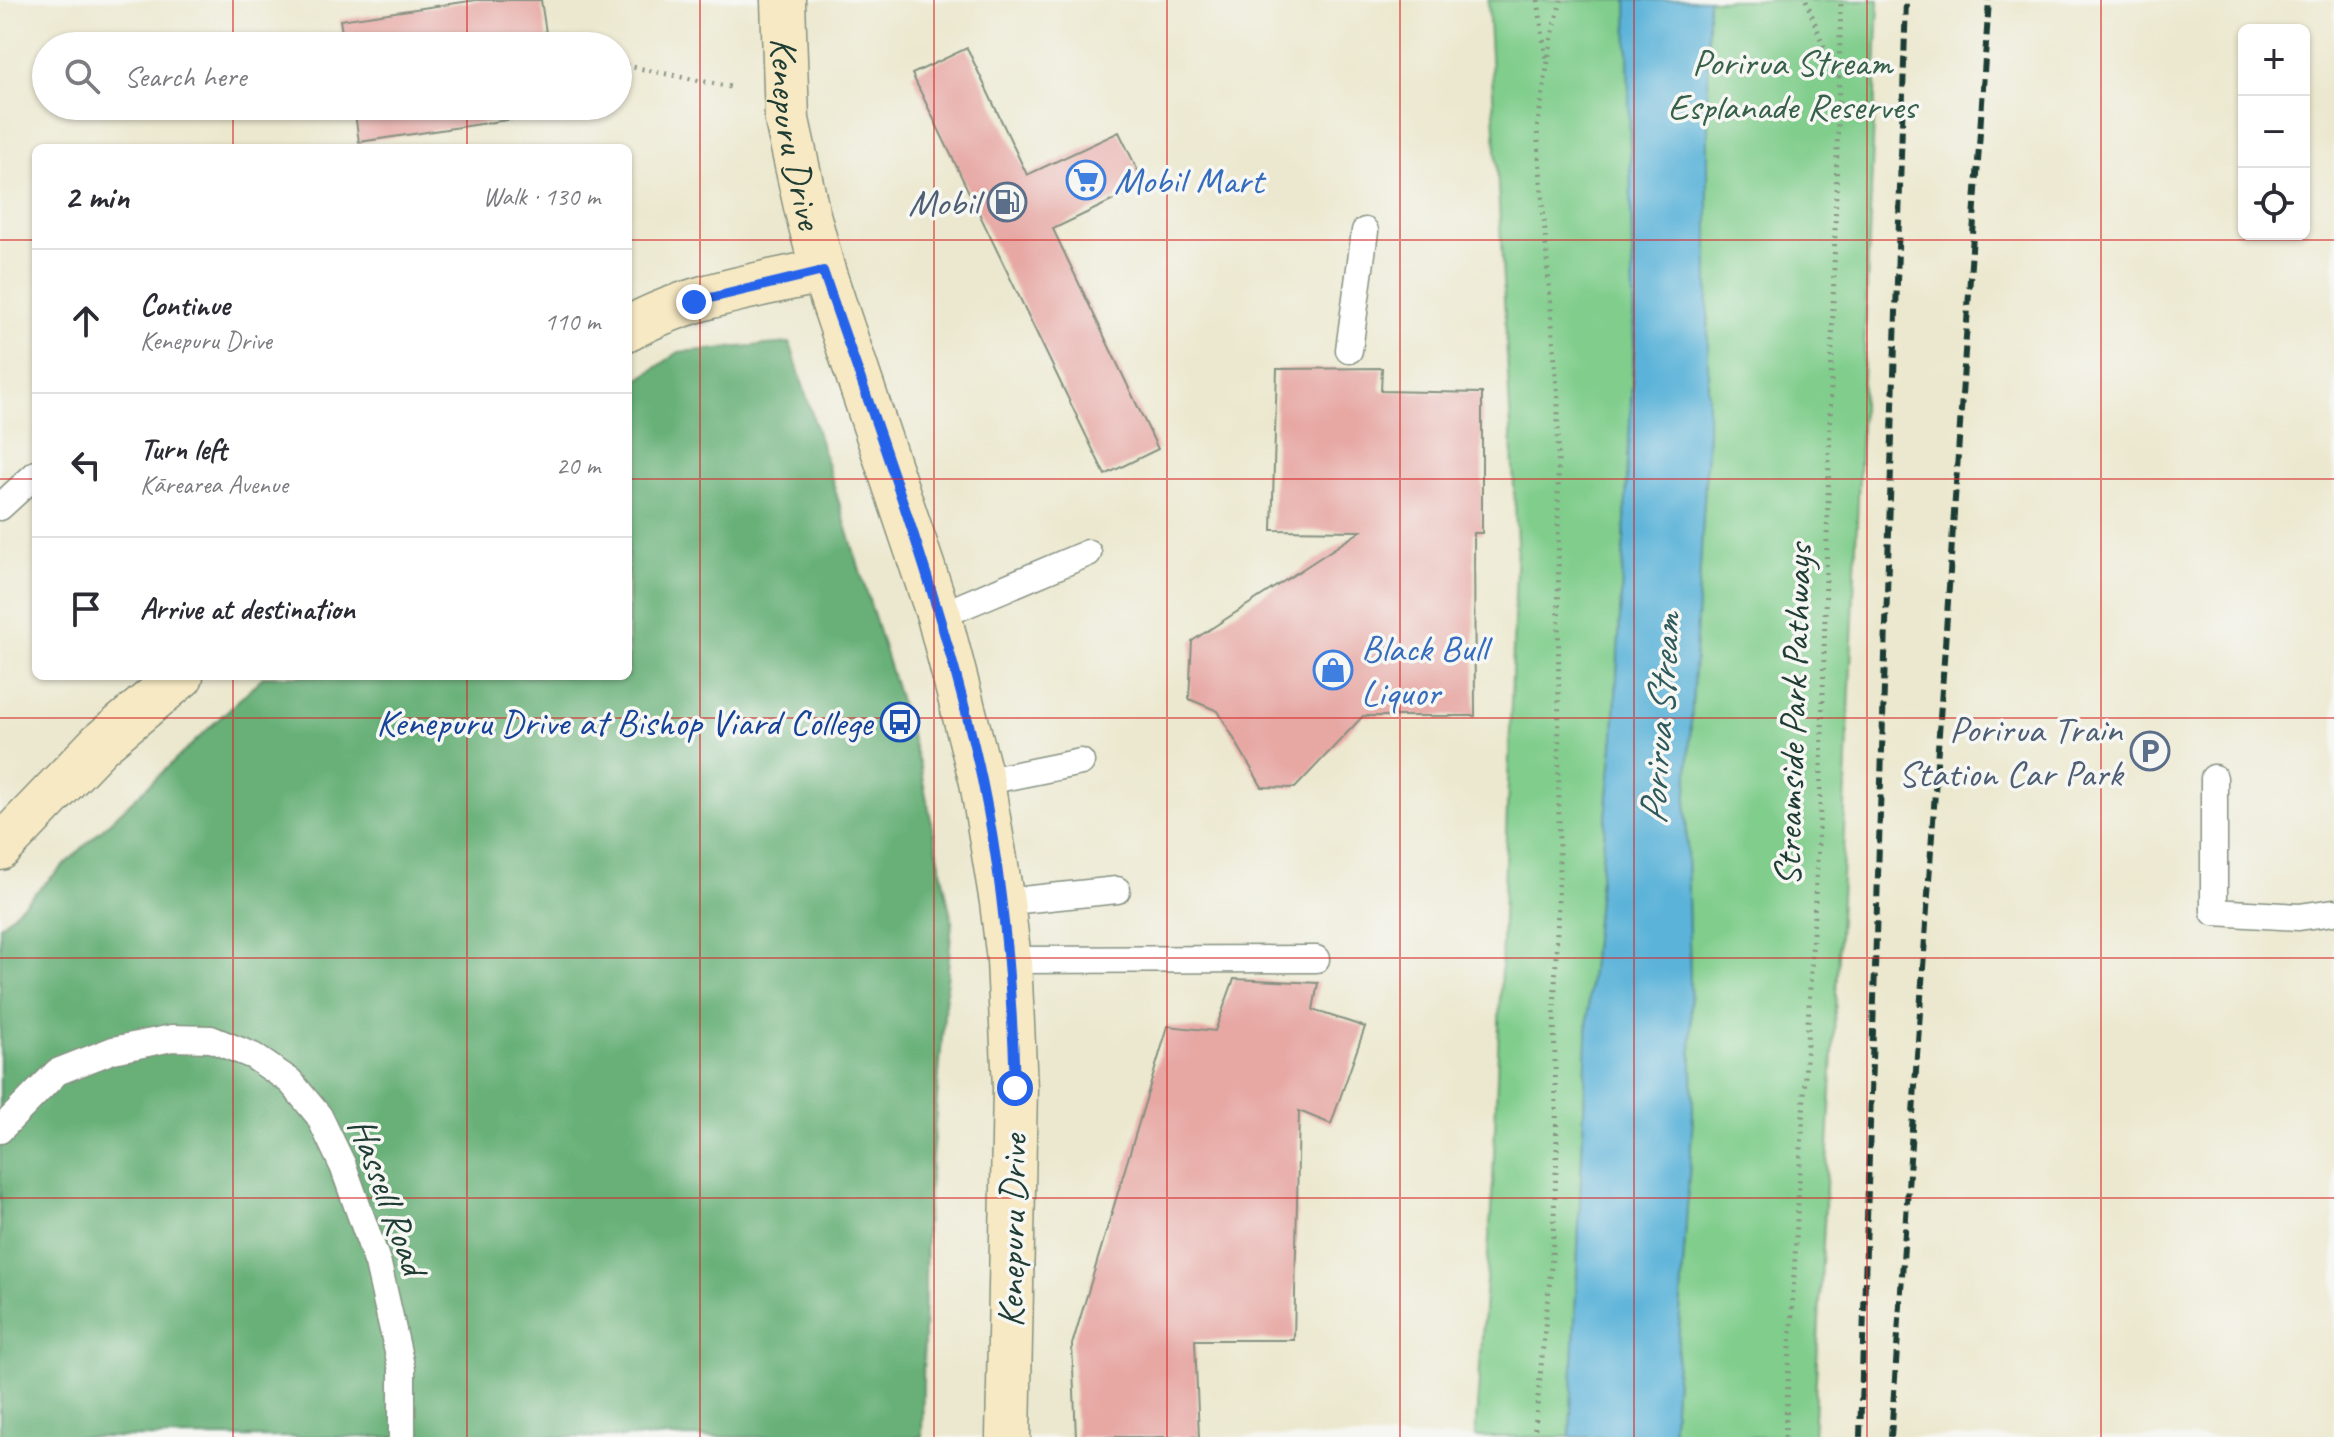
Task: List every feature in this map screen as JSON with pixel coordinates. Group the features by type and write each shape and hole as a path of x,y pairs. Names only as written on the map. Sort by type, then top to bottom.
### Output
{"main road":[{"name":"Kenepuru Drive","path":"783,0 787,120 823,271 939,616 982,782 1002,902 1009,960 1015,1088 1008,1437"},
{"path":"783,44 798,0"},
{"path":"632,327 694,302 823,271"},
{"path":"0,848 100,744 176,680"}],"lane":[{"path":"1349,350 1365,231"},
{"path":"0,507 32,478"},
{"path":"939,616 1088,553"},
{"path":"982,782 1081,762"},
{"path":"2214,778 2214,912 2299,917 2334,912"},
{"path":"1002,902 1117,890"},
{"path":"1009,960 1316,959"},
{"name":"Hassell Road","path":"0,1130 57,1072 113,1050 172,1038 211,1039 253,1056 290,1081 319,1116 343,1166 378,1264 402,1370 402,1437"}],"path":[{"path":"1538,0 1547,65"},
{"path":"1534,1437 1552,1257 1557,1150 1554,1017 1559,872 1558,401 1537,129 1561,0"},
{"name":"Streamside Park Pathways","path":"1785,1437 1820,808 1839,86 1806,0"},
{"path":"1839,86 1841,0"},
{"path":"632,67 735,88"}],"green space":[{"name":"Porirua Stream Esplanade Reserves","path":"1488,0 1627,0 1634,345 1614,735 1589,992 1570,1437 1475,1437 1493,1183 1517,542"},
{"name":"Porirua Stream Esplanade Reserves","path":"1708,0 1879,0 1842,878 1813,1437 1672,1437 1693,1114 1686,808 1708,431"},
{"path":"790,343 920,766 952,922 926,1227 922,1437 0,1437 0,926 260,680 632,680 632,384 679,352"}],"water":[{"name":"Porirua Stream","path":"1627,0 1708,0 1708,431 1686,808 1693,1114 1672,1437 1570,1437 1589,992 1614,735 1634,345"}],"building":[{"path":"477,0 541,0 546,32 342,32 340,20"},
{"name":"Mobil","path":"967,48 1027,175 1119,132 1145,185 1053,229 1158,449 1105,475 912,74"},
{"path":"356,120 508,120 359,142"},
{"path":"1382,368 1381,391 1482,393 1482,533 1474,533 1475,716 1363,716 1295,788 1262,787 1218,711 1189,699 1192,641 1361,531 1272,530 1277,369"},
{"path":"1234,979 1318,983 1313,1010 1365,1027 1331,1124 1299,1111 1294,1340 1195,1340 1199,1437 1076,1437 1072,1345 1168,1026 1215,1031"}],"railway":[{"path":"1860,1437 1906,0"},
{"path":"1891,1437 1989,0"}],"place":[{"name":"Mobil Mart","path":"1086,180"},
{"name":"Mobil","path":"1007,202"},
{"name":"Black Bull Liquor","path":"1333,670"},
{"name":"Kenepuru Drive at Bishop Viard College","path":"900,722"},
{"name":"Porirua Train Station Car Park","path":"2150,751"}],"route":[{"path":"694,302 823,271 913,532 939,616 982,782 1009,960 1015,1088"}]}
